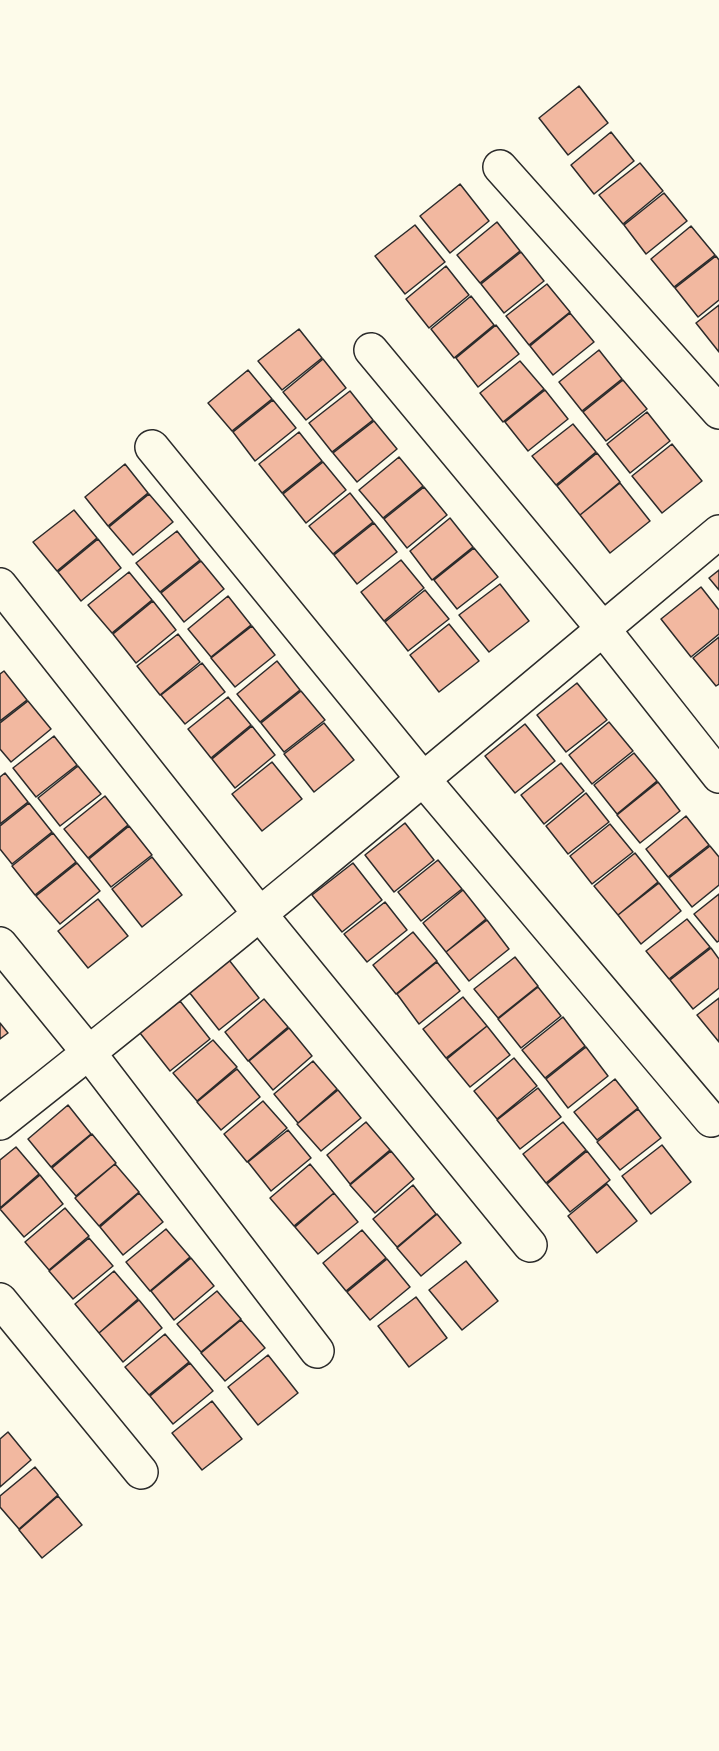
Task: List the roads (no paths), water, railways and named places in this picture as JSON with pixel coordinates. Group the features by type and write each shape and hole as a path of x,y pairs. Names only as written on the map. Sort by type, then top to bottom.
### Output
{"street":[{"path":"500,167 719,412"},
{"path":"371,350 603,629 719,776"},
{"path":"152,447 423,779 711,1120"},
{"path":"0,1123 260,913 719,532"},
{"path":"0,585 260,913 530,1245"},
{"path":"0,944 89,1053 317,1351"},
{"path":"0,1300 141,1472"}]}
